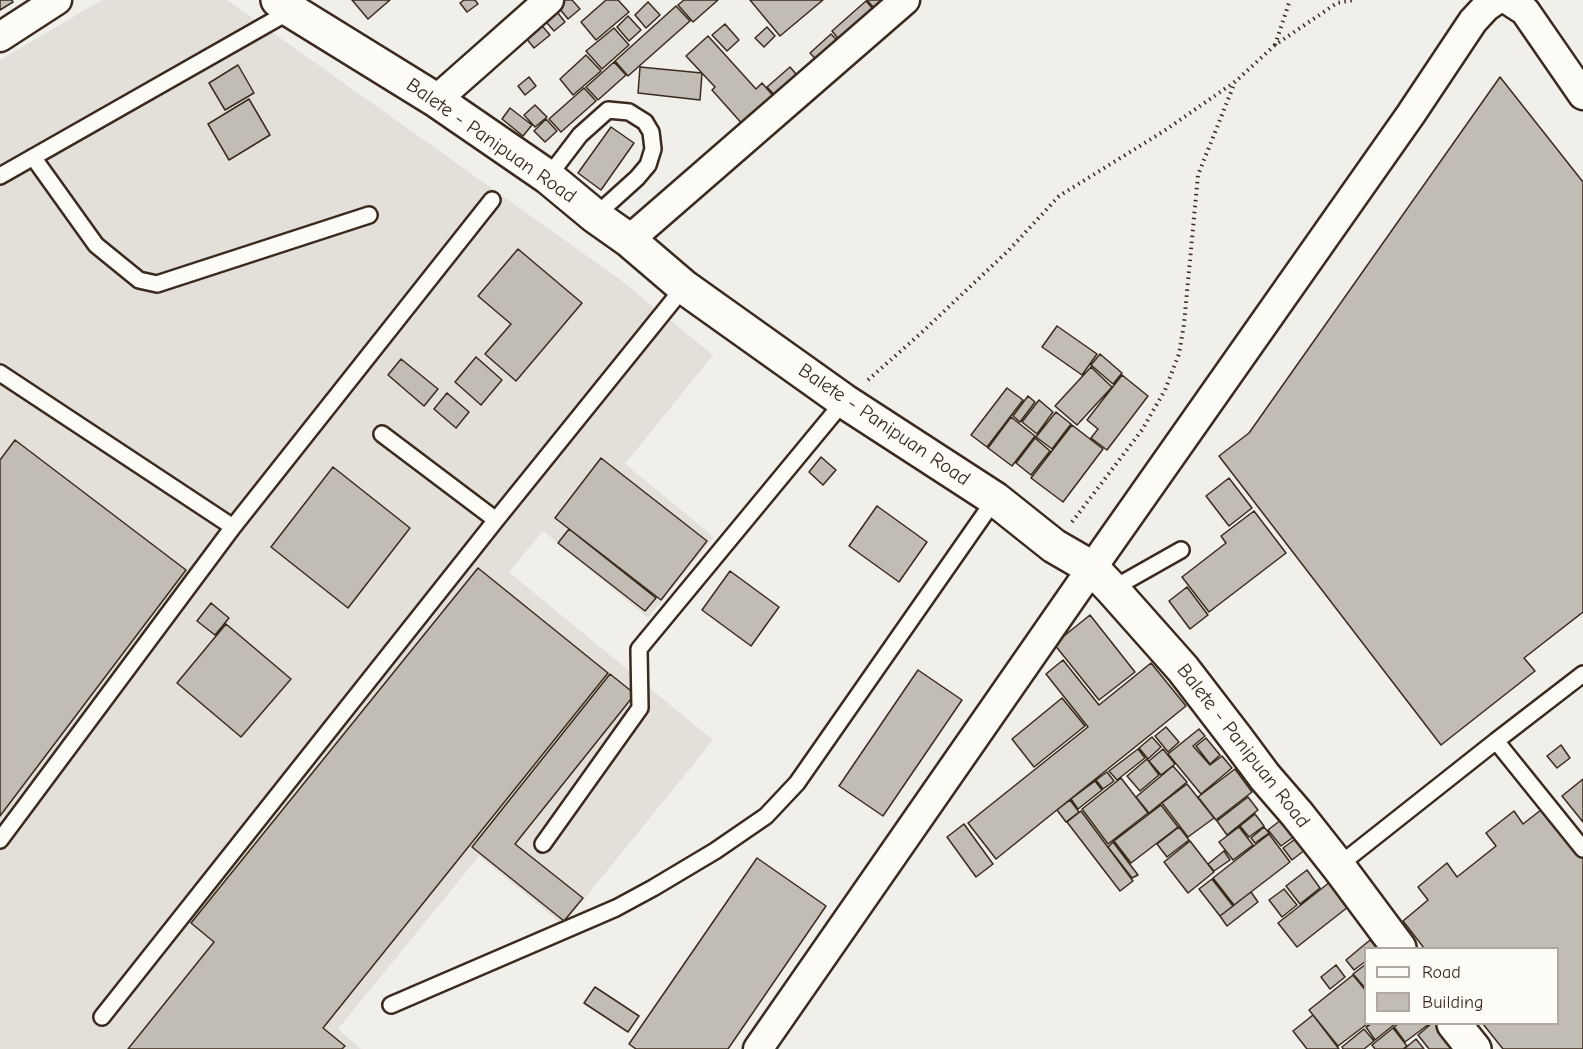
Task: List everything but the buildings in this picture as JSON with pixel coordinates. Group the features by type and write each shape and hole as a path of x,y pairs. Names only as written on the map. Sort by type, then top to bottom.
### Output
{"main road":[{"name":"Balete - Panipuan Road","path":"291,4 548,177 684,287 844,401 995,499 1054,546 1102,578 1183,669 1265,777 1338,866 1398,947"},
{"path":"1456,1025 1474,1049"}],"street":[{"path":"0,37 57,0"},
{"path":"436,100 549,0"},
{"path":"628,240 905,0"},
{"path":"758,1049 1102,578 1473,21 1496,0"},
{"path":"1522,4 1583,95"}],"lane":[{"path":"0,176 291,4"},
{"path":"548,177 580,135 608,110 629,112 645,122 651,132 653,149 648,165 595,216"},
{"path":"33,158 96,245 139,280 157,284 369,215"},
{"path":"0,840 233,527 492,200"},
{"path":"102,1017 684,287"},
{"path":"0,373 233,527"},
{"path":"543,844 640,708 639,649 844,401"},
{"path":"382,434 496,520"},
{"path":"391,1005 616,908 715,851 766,816 797,783 995,499"},
{"path":"1102,578 1181,550"},
{"path":"1338,866 1583,674"},
{"path":"1496,741 1583,849"}],"path":[{"path":"1275,45 1290,0"},
{"path":"844,401 920,334 1009,250 1059,196 1164,131 1236,81 1275,45 1337,3 1353,0"},
{"path":"1054,546 1142,430 1165,390 1179,354 1184,324 1198,175 1236,81"}],"shaded area":[{"path":"102,0 227,0 618,278 713,355 625,464 714,537 648,618 543,531 509,572 713,740 563,925 479,856 338,1029 361,1049 0,1049 0,60"}]}
